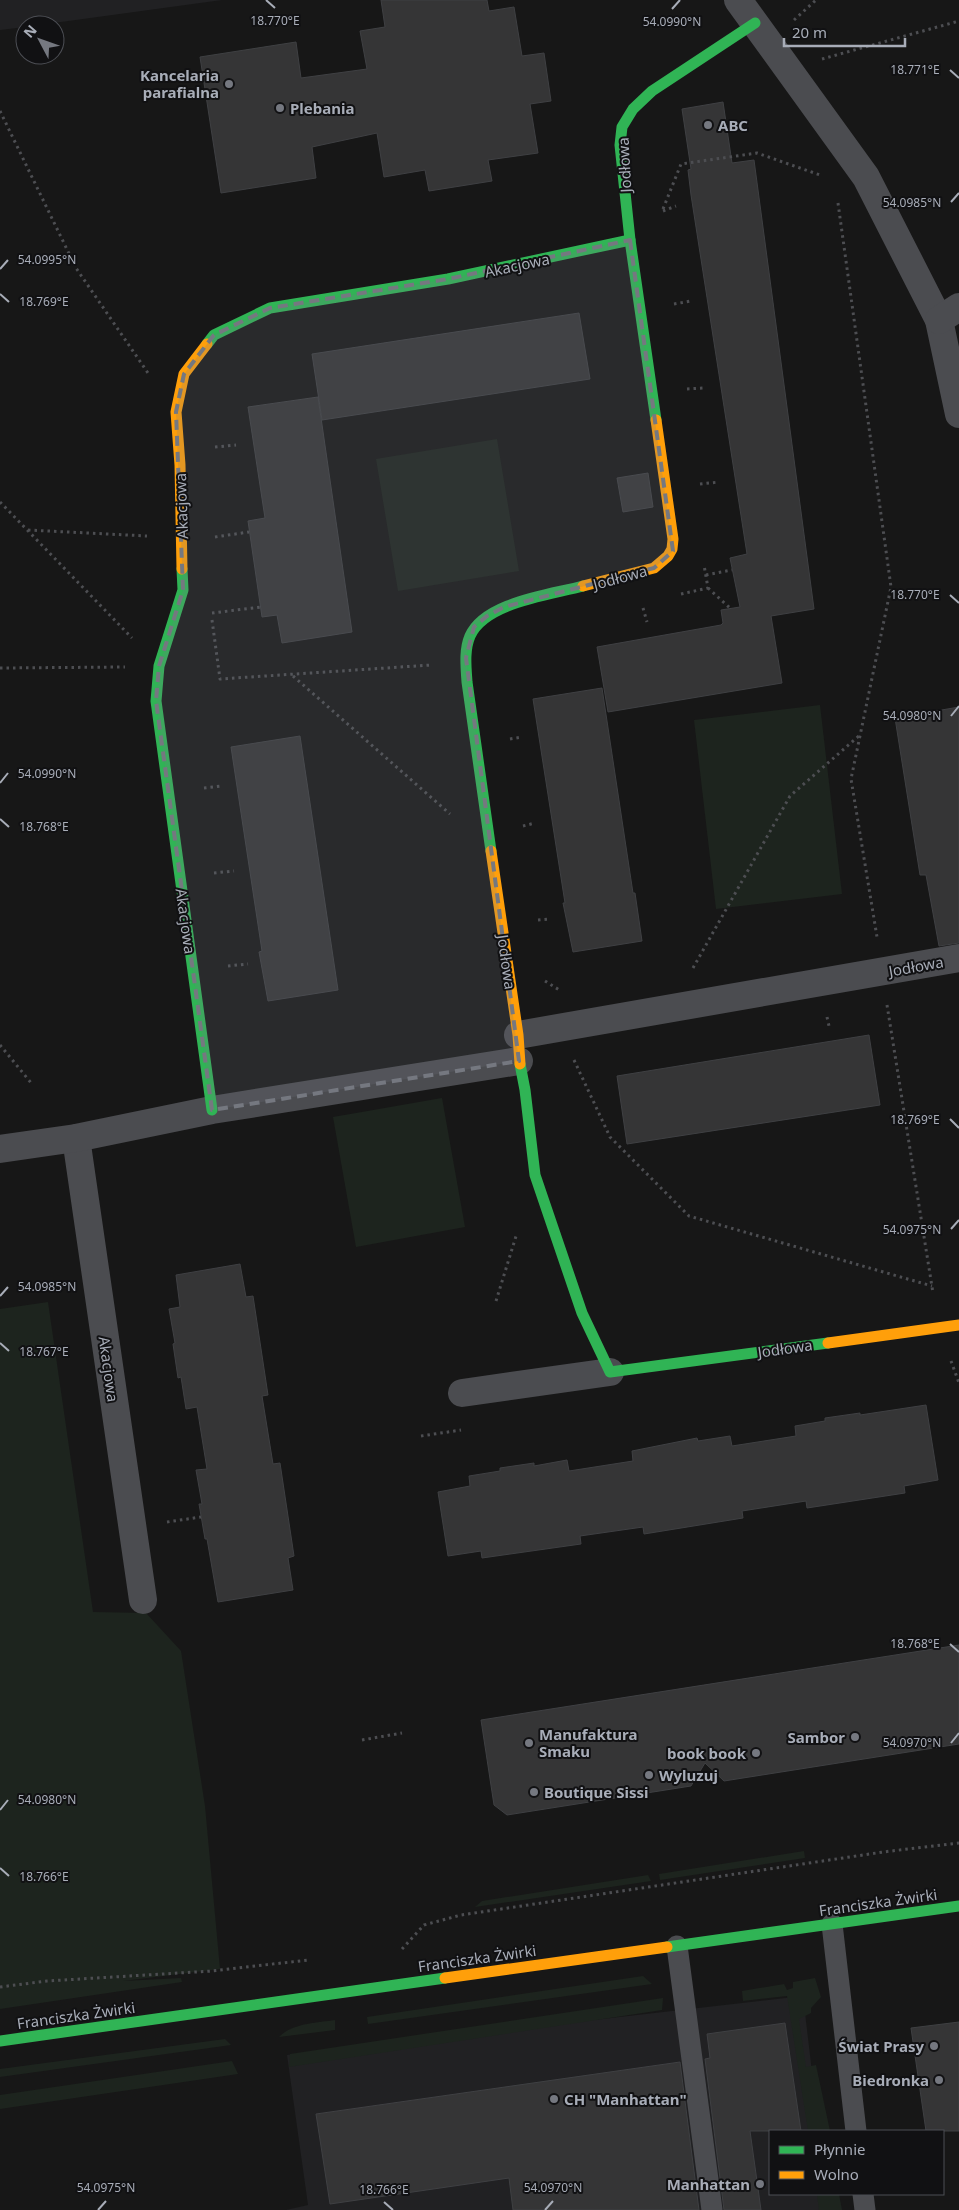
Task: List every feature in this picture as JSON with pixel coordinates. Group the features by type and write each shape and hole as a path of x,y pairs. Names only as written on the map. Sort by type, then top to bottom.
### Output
{"street":[{"path":"738,0 866,177 949,314 959,414"},
{"name":"Jodłowa","path":"610,1372 582,1313 535,1175 492,851 467,682 466,658 468,643 474,627 487,616 504,607 654,568 666,560 673,550 673,539 630,240 620,145 622,127 633,109 652,91 755,23"},
{"name":"Akacjowa","path":"212,1110 156,701 159,666 183,590 180,465 176,412 184,374 214,335 270,308 448,279 630,240"},
{"name":"Jodłowa","path":"519,1048 670,1007 959,958"},
{"path":"0,1149 76,1138 519,1048"},
{"name":"Akacjowa","path":"76,1138 143,1600"},
{"name":"Jodłowa","path":"462,1393 959,1324"},
{"name":"Franciszka Żwirki","path":"0,2041 959,1906"}],"lane":[{"path":"832,1924 856,2130"},
{"path":"677,1946 712,2210"},
{"path":"863,2195 865,2210"}],"path":[{"path":"796,79 824,58 959,21"},
{"path":"0,111 76,268 176,412"},
{"path":"662,211 681,164 757,153 826,177"},
{"path":"837,200 891,587 851,779 938,1327"},
{"path":"655,212 676,206"},
{"path":"686,389 704,388"},
{"path":"692,485 719,482"},
{"path":"0,502 159,666"},
{"path":"28,530 182,538"},
{"path":"211,538 249,532"},
{"path":"706,575 732,570"},
{"path":"708,588 731,608"},
{"path":"642,601 647,622"},
{"path":"210,604 220,679 293,676 448,664 466,658"},
{"path":"211,614 261,607"},
{"path":"0,668 159,666"},
{"path":"293,676 492,851"},
{"path":"670,1007 790,796 861,734"},
{"path":"0,1045 32,1084"},
{"path":"571,1054 610,1138 689,1216 932,1286"},
{"path":"496,1301 518,1231"},
{"path":"159,1524 201,1516"},
{"path":"362,1740 402,1733"},
{"path":"399,1952 424,1926 461,1915 883,1852 959,1843"},
{"path":"0,1987 47,1981 212,1971 313,1959"}],"highlighted area":[{"path":"630,240 673,551 654,568 504,607 487,616 474,627 466,658 519,1061 212,1110 156,701 159,666 183,590 176,412 184,374 214,335 270,308 448,279"}],"shaded area":[{"path":"0,0 222,0 65,21 65,15 15,15 15,28 0,30"},
{"path":"497,439 519,571 398,591 376,459"},
{"path":"820,705 842,894 716,909 694,720"},
{"path":"442,1098 465,1227 356,1247 333,1117"},
{"path":"48,1302 93,1612 146,1613 181,1651 205,1806 220,1969 123,1981 181,1978 182,1982 0,2009 0,1309"},
{"path":"804,1851 805,1858 660,1880 659,1874"},
{"path":"648,1875 651,1881 475,1907 482,1901"},
{"path":"643,1976 652,1984 368,2024 367,2017"},
{"path":"815,1978 821,1997 811,2008 811,2013 799,2019 806,2067 816,2065 830,2130 808,2130 787,1996 743,2001 742,1991 784,1984 787,1990 793,1988 793,1982"},
{"name":"CH \"Manhattan\"","path":"803,1996 819,2130 769,2130 769,2195 826,2195 828,2210 286,2210 308,2205 287,2055"},
{"path":"663,1998 662,2010 289,2067 290,2054"},
{"path":"335,2020 335,2030 279,2037 298,2026"},
{"path":"225,2039 231,2045 0,2077 0,2069"},
{"path":"232,2061 238,2074 0,2109 0,2095"},
{"path":"817,2195 839,2195 842,2210 819,2210"}],"building":[{"path":"381,0 487,0 489,11 514,7 522,56 544,53 551,101 530,104 538,153 488,160 492,181 429,191 425,170 384,177 377,133 312,147 316,178 221,193 200,57 296,42 301,78 367,69 360,31 385,27"},
{"path":"723,102 732,163 754,160 814,609 771,616 782,683 608,712 597,647 721,625 723,623 721,610 740,607 730,558 747,554 691,195 688,170 691,169 682,109"},
{"path":"579,313 590,379 322,420 312,354"},
{"path":"318,397 352,632 282,643 277,615 262,617 248,521 265,518 248,407"},
{"path":"648,473 653,507 623,512 617,478"},
{"path":"602,688 642,941 573,952 563,903 565,903 533,699"},
{"path":"959,707 959,943 939,946 926,875 920,875 895,718"},
{"path":"300,736 338,990 268,1001 259,952 262,951 231,747"},
{"path":"869,1035 880,1105 627,1144 617,1076"},
{"path":"240,1264 246,1297 253,1296 268,1395 262,1396 273,1464 280,1463 294,1556 288,1558 293,1590 218,1602 199,1504 202,1504 196,1470 207,1469 197,1407 186,1409 181,1377 178,1378 173,1344 175,1343 169,1309 180,1307 176,1275"},
{"path":"926,1405 938,1480 904,1486 905,1493 807,1508 806,1501 742,1511 743,1518 644,1534 643,1527 580,1536 581,1544 482,1558 481,1551 448,1556 438,1492 470,1486 469,1476 500,1471 500,1468 534,1463 534,1466 567,1460 569,1471 633,1461 632,1451 697,1438 698,1441 730,1436 732,1446 796,1436 795,1426 825,1421 825,1418"},
{"path":"959,1645 959,1744 724,1781 705,1763 691,1786 507,1815 494,1805 481,1720"},
{"name":"Biedronka","path":"959,2022 959,2131 926,2130 911,2028"},
{"path":"785,2023 801,2130 750,2131 761,2210 724,2210 705,2059 710,2058 707,2034"},
{"path":"680,2062 699,2210 513,2210 509,2178 330,2204 316,2114"}],"traffic: fast":[{"path":"656,420 630,240 620,145 622,127 633,109 652,91 755,23"},
{"path":"207,344 214,335 270,308 448,279 630,240"},
{"path":"182,569 183,590 159,666 156,701 212,1110"},
{"path":"491,851 467,682 466,659 468,641 478,624 489,615 520,602 583,586"},
{"path":"520,1064 535,1175 582,1313 610,1372 828,1343"},
{"path":"667,1947 959,1906"},
{"path":"0,2041 445,1978"}],"traffic: slow":[{"path":"182,569 180,465 176,412 184,374 207,344"},
{"path":"583,586 654,568 668,556 672,549 673,539 656,420"},
{"path":"491,851 518,1035 520,1064"},
{"path":"828,1343 959,1325"},
{"path":"445,1978 667,1947"}],"place":[{"name":"Kancelaria parafialna","path":"229,84"},
{"name":"Plebania","path":"280,108"},
{"name":"ABC","path":"708,125"},
{"name":"Sambor","path":"855,1737"},
{"name":"Manufaktura Smaku","path":"529,1743"},
{"name":"book book","path":"756,1753"},
{"name":"Wyluzuj","path":"649,1775"},
{"name":"Boutique Sissi","path":"534,1792"},
{"name":"Świat Prasy","path":"934,2046"},
{"name":"Biedronka","path":"939,2080"},
{"name":"CH \"Manhattan\"","path":"554,2099"},
{"name":"Manhattan","path":"760,2184"}]}
